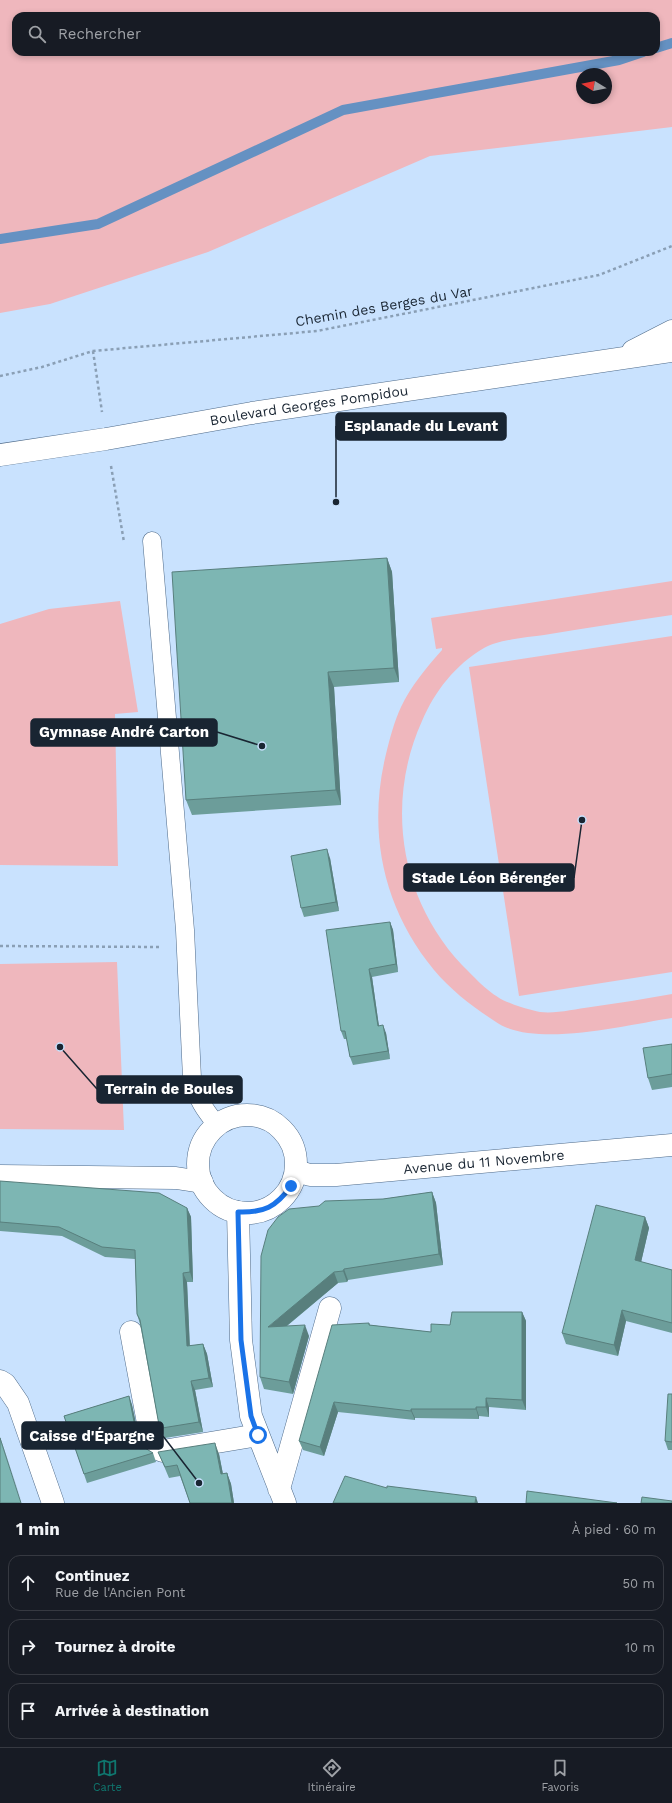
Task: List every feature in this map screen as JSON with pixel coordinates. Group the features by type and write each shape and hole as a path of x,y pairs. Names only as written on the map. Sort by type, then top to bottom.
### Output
{"street":[{"name":"Boulevard Georges Pompidou","path":"618,359 672,331"},
{"name":"Boulevard Georges Pompidou","path":"0,455 106,439 252,413 672,351"},
{"path":"244,1115 258,1116 272,1121 284,1130 292,1142 296,1157 296,1172 291,1186 282,1199 269,1208 254,1212 238,1212 216,1202 208,1193 202,1182 198,1169 199,1156 203,1143 216,1125 229,1118 244,1115"},
{"name":"Avenue du 11 Novembre","path":"296,1172 310,1175 336,1175 672,1145"},
{"path":"0,1176 176,1178 202,1182"},
{"path":"238,1212 241,1340 251,1416 282,1496"},
{"path":"282,1496 330,1308"},
{"path":"131,1332 151,1439 158,1449 163,1451 258,1435"},
{"path":"0,1381 5,1384 18,1403 53,1503"}],"lane":[{"path":"152,541 187,948 192,1078 196,1094 202,1106 216,1125"}],"path":[{"name":"Chemin des Berges du Var","path":"0,376 42,367 93,351 317,331 599,275 672,246"},
{"path":"93,351 106,439 125,546"},
{"path":"0,946 187,948"}],"shaded area":[{"path":"0,0 672,0 672,127 430,156 208,252 50,304 0,313"},
{"path":"672,581 672,615 513,639 484,648 464,662 447,680 433,699 422,721 411,752 404,784 402,817 405,849 412,880 424,911 441,939 462,965 484,987 503,1000 517,1006 540,1012 566,1011 672,994 672,1018 610,1029 565,1034 523,1032 505,1027 467,1002 434,970 402,921 391,895 384,868 379,840 378,812 386,754 394,724 405,699 419,677 442,650 442,648 436,649 431,618"},
{"path":"120,601 138,712 115,714 118,866 0,865 0,624 49,609"},
{"path":"672,636 672,972 519,996 469,667"},
{"path":"117,962 124,1130 0,1129 0,964"}],"building":[{"path":"387,558 394,668 328,672 336,790 186,800 172,572"},
{"path":"327,849 336,902 301,908 291,856"},
{"path":"390,922 396,964 369,969 378,1026 383,1025 388,1051 350,1057 345,1031 341,1031 326,930"},
{"path":"672,1044 672,1074 648,1078 643,1048"},
{"path":"0,1181 159,1193 187,1208 190,1272 183,1273 187,1346 203,1344 209,1378 191,1381 199,1422 162,1428 159,1425 140,1320 137,1314 135,1250 102,1247 59,1227 0,1222"},
{"path":"432,1192 439,1254 344,1269 343,1271 334,1272 268,1327 305,1325 289,1382 260,1377 261,1256 268,1230 278,1217 289,1209 319,1206 325,1201 383,1199"},
{"path":"596,1205 645,1217 635,1260 672,1270 672,1323 622,1310 614,1345 562,1333"},
{"path":"452,1312 522,1312 522,1400 486,1398 486,1407 476,1407 476,1409 411,1409 411,1411 334,1402 320,1447 299,1441 332,1325 369,1323 369,1325 431,1332 431,1324 450,1325"},
{"path":"668,1394 672,1394 672,1442 665,1441"},
{"path":"129,1396 137,1437 145,1448 153,1453 84,1474 64,1416"},
{"path":"0,1438 21,1503 0,1503"},
{"path":"215,1443 221,1474 227,1473 232,1503 190,1503 177,1465 165,1467 158,1452"},
{"path":"345,1476 387,1488 387,1486 476,1497 475,1503 333,1503"},
{"path":"527,1491 617,1503 526,1503"},
{"path":"642,1497 672,1501 672,1503 641,1503"}],"waterway":[{"path":"660,47 672,43"},
{"path":"0,239 98,224 343,110 619,60 631,56"}],"place":[{"name":"Esplanade du Levant","path":"336,502"},
{"name":"Gymnase André Carton","path":"262,746"},
{"name":"Stade Léon Bérenger","path":"582,820"},
{"name":"Terrain de Boules","path":"60,1047"},
{"name":"Caisse d'Épargne","path":"199,1483"}],"route":[{"path":"258,1435 251,1416 241,1340 238,1212 254,1212 269,1208 282,1199 291,1186"}]}
